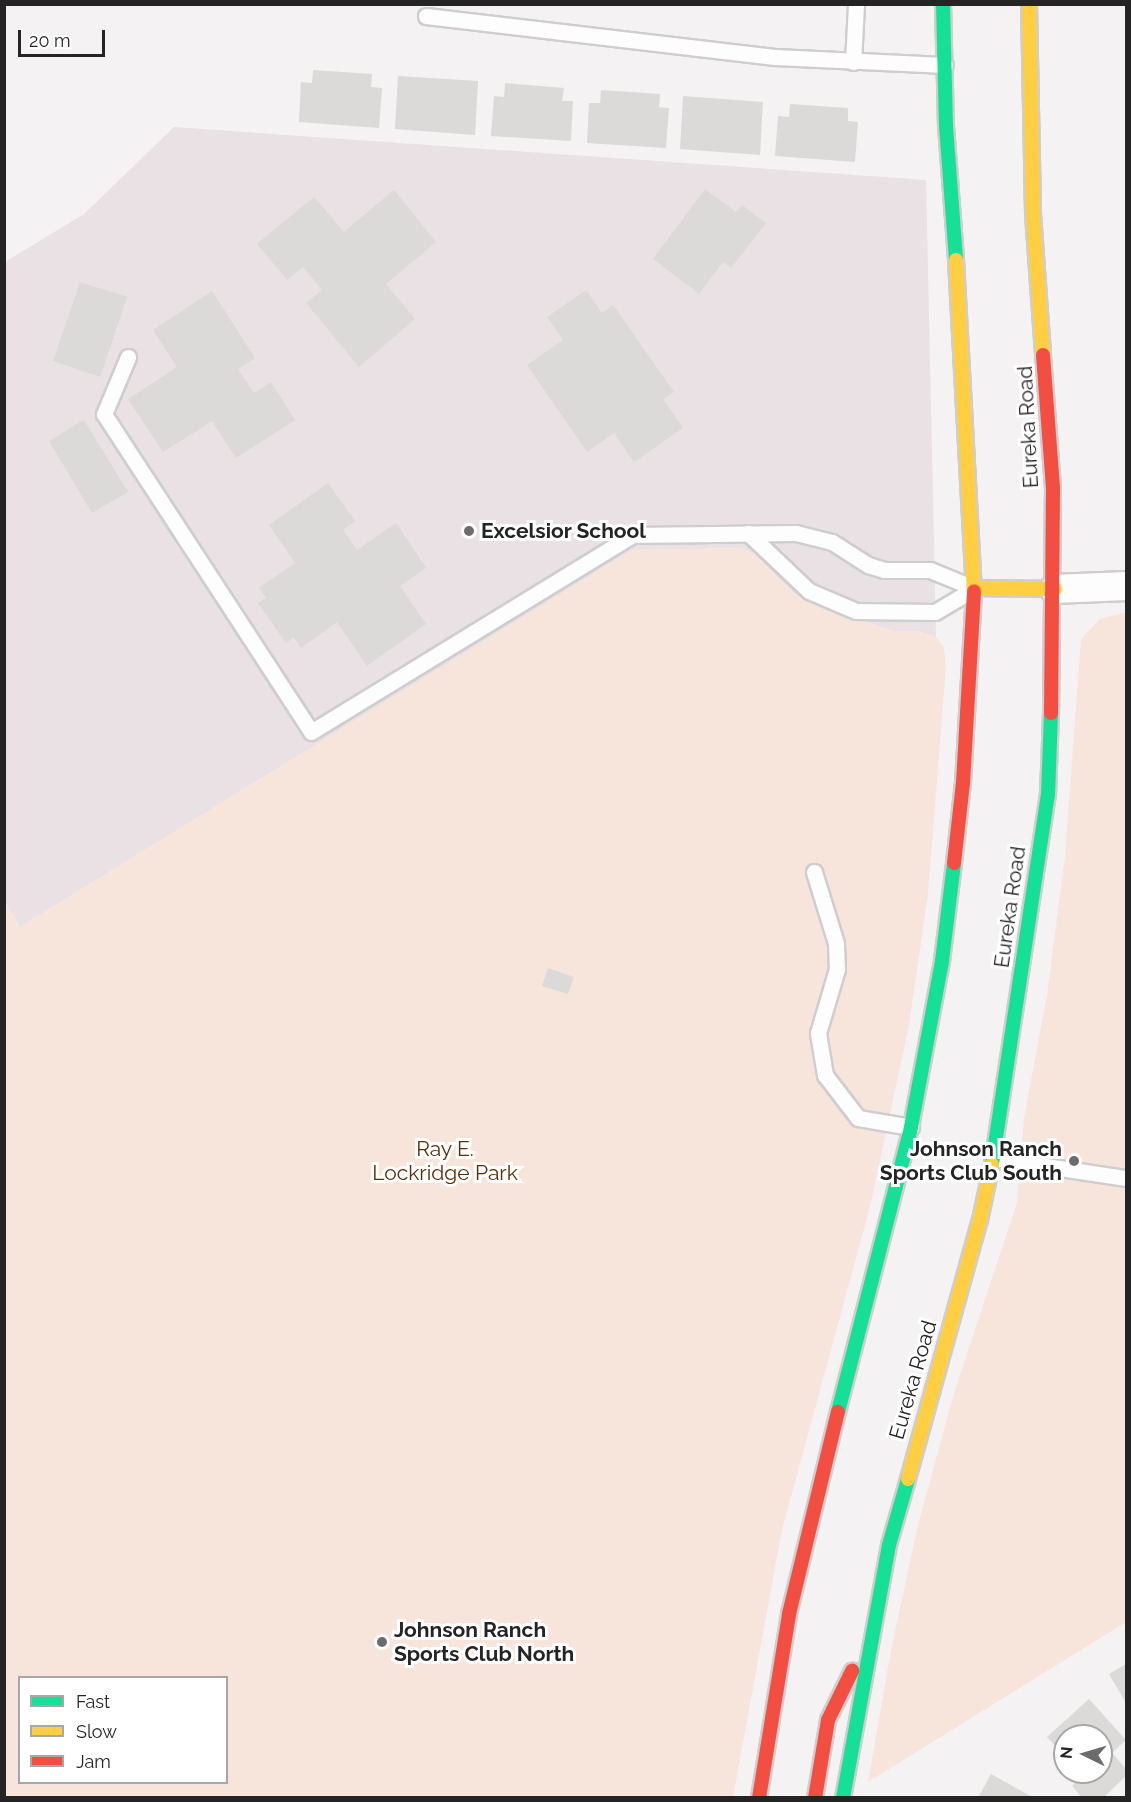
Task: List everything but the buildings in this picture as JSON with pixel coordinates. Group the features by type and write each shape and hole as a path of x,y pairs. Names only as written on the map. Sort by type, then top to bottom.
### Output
{"main road":[{"path":"759,1797 789,1614 810,1520 911,1127 942,961 963,783 974,588 943,4"},
{"name":"Eureka Road","path":"843,1797 872,1628 889,1545 980,1220 993,1158 1048,795 1055,589 1053,488 1029,136 1029,4"},
{"path":"974,588 1055,589"},
{"path":"815,1797 828,1720 872,1628"}],"street":[{"path":"1055,589 1126,586"}],"lane":[{"path":"853,62 856,4"},
{"path":"426,16 775,57 945,66"},
{"path":"128,357 104,414 311,732 632,535 776,531 812,536 832,542 868,565 884,570 930,570 974,588"},
{"path":"748,533 809,591 856,610 935,612 974,588"},
{"path":"814,872 836,943 837,969 818,1033 825,1075 858,1118 911,1127"},
{"path":"993,1158 1126,1178"}],"shaded area":[{"name":"Excelsior School","path":"174,127 926,180 936,637 918,631 893,631 811,603 794,594 753,553 740,548 632,550 20,927 5,902 5,262 84,214"}],"green space":[{"name":"Ray E. Lockridge Park","path":"740,548 753,553 794,594 811,603 893,631 918,631 936,637 944,648 946,667 928,894 909,1025 871,1203 782,1530 733,1797 5,1797 5,902 20,927 632,550"},
{"name":"Johnson Ranch Sports Club South","path":"1126,612 1126,1622 868,1782 892,1645 918,1525 954,1393 1017,1203 1024,1118 1047,995 1065,855 1081,639 1100,619"}],"traffic: fast":[{"path":"943,4 946,126 956,260"},
{"path":"992,1164 1048,795 1051,713"},
{"path":"838,1412 911,1127 942,961 954,863"},
{"path":"843,1798 889,1545 908,1479"}],"traffic: slow":[{"path":"1029,4 1033,214 1043,355"},
{"path":"956,260 974,591"},
{"path":"974,588 1055,589"},
{"path":"908,1479 980,1220 992,1164"}],"traffic: jam":[{"path":"1043,355 1053,488 1051,713"},
{"path":"954,863 963,783 974,591"},
{"path":"759,1798 789,1614 838,1412"},
{"path":"815,1798 828,1720 852,1671"}],"place":[{"name":"Excelsior School","path":"469,531"},
{"name":"Johnson Ranch Sports Club South","path":"1074,1161"},
{"name":"Johnson Ranch Sports Club North","path":"382,1642"}]}
